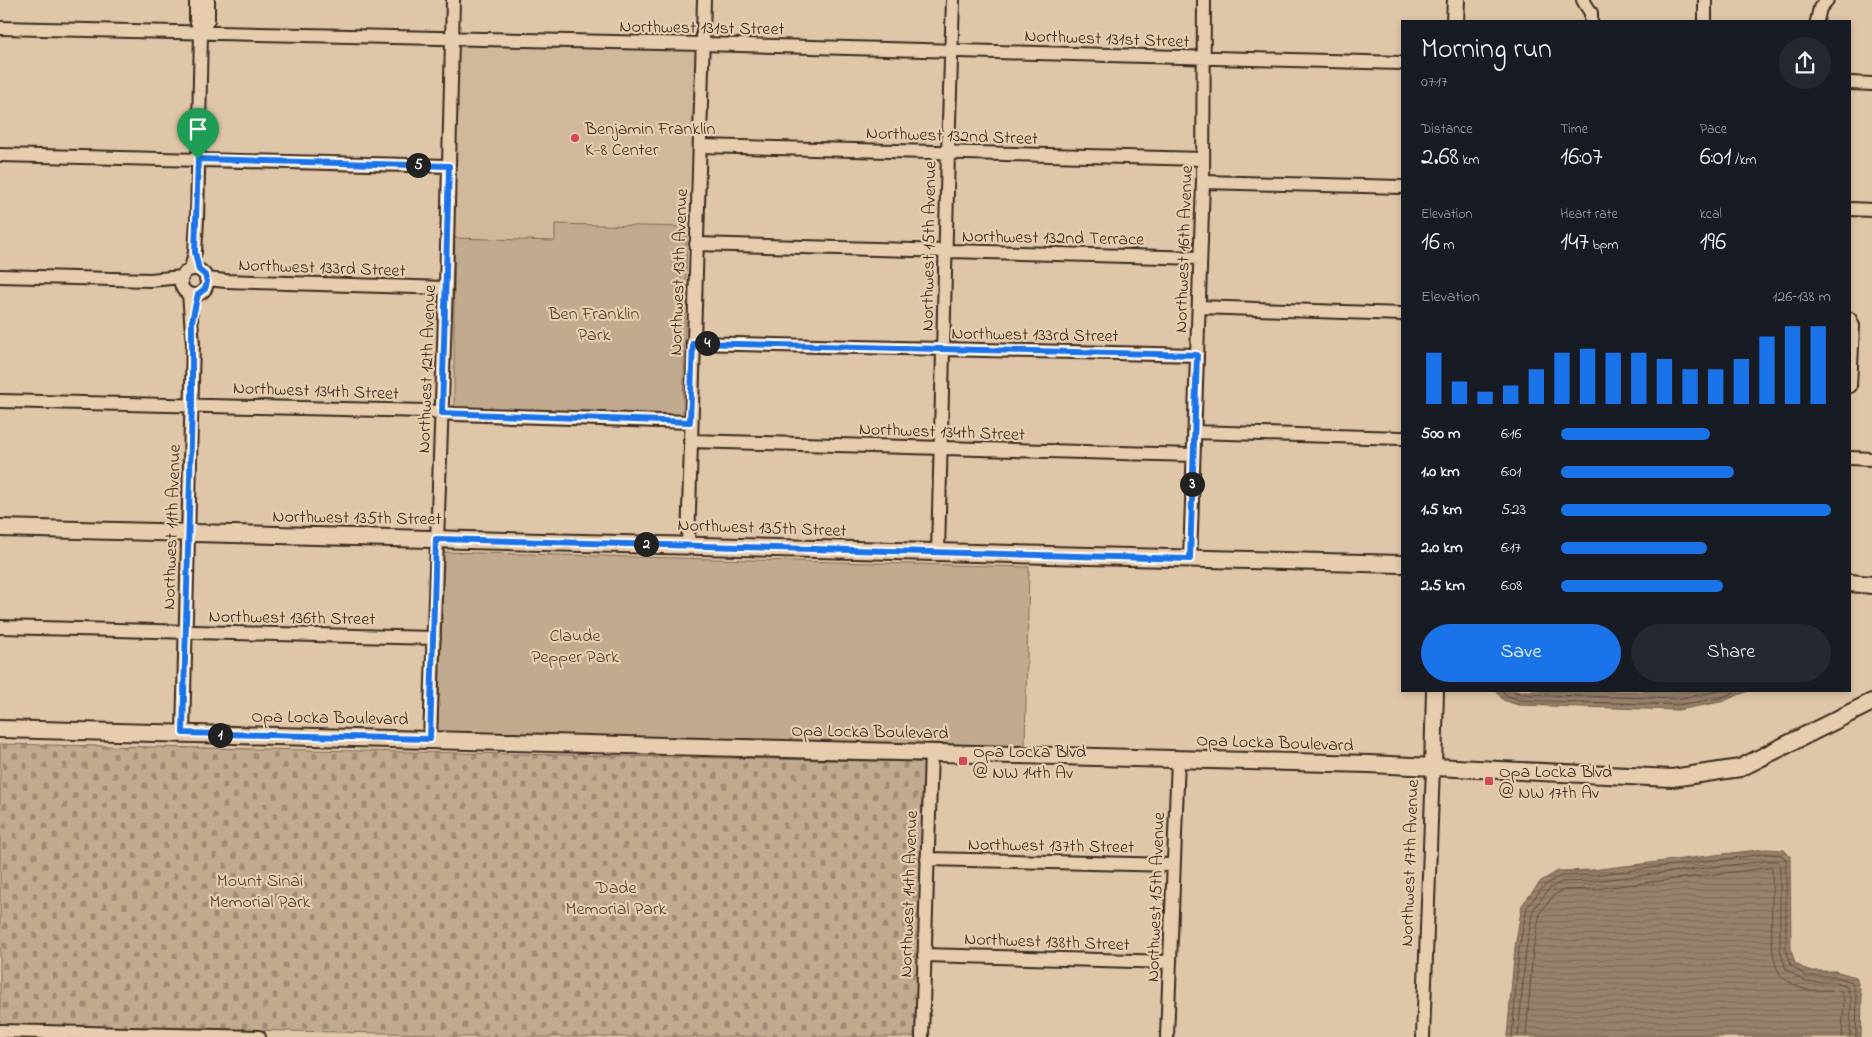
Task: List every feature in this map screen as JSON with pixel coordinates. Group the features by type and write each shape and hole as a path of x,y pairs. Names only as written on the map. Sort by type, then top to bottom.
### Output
{"main road":[{"path":"1455,20 1456,0"},
{"name":"Northwest 135th Street","path":"0,528 1401,564"},
{"path":"1851,583 1872,584"},
{"name":"Northwest 17th Avenue","path":"1432,767 1435,692"},
{"name":"Opa Locka Boulevard","path":"0,729 1178,759 1432,767 1672,778 1740,768 1872,702"}],"street":[{"name":"Northwest 11th Avenue","path":"183,733 192,404 192,321 201,32 196,19 196,0"},
{"name":"Northwest 11th Avenue","path":"201,32 208,20 208,0"},
{"name":"Northwest 12th Avenue","path":"430,739 446,288 453,0"},
{"name":"Northwest 13th Avenue","path":"688,545 690,422 704,0"},
{"name":"Northwest 15th Avenue","path":"938,552 953,0"},
{"name":"Northwest 16th Avenue","path":"1190,559 1203,182 1204,0"},
{"path":"1583,0 1591,13 1591,20"},
{"path":"1705,0 1705,20"},
{"path":"1817,20 1820,8 1827,0"},
{"name":"Northwest 131st Street","path":"0,28 702,44 1401,63"},
{"path":"1851,83 1872,84"},
{"name":"Northwest 132nd Street","path":"700,146 1203,159"},
{"path":"0,155 449,166"},
{"path":"1203,182 1401,187"},
{"path":"1851,209 1872,210"},
{"name":"Northwest 132nd Terrace","path":"696,244 1200,258"},
{"name":"Northwest 133rd Street","path":"0,276 150,280 159,283 194,282 222,284 226,281 446,288"},
{"path":"1199,307 1401,314"},
{"path":"1851,321 1853,326 1851,366"},
{"name":"Northwest 133rd Street","path":"693,343 1197,355"},
{"name":"Northwest 134th Street","path":"0,401 416,410 442,413 690,422"},
{"path":"1194,432 1401,438"},
{"name":"Northwest 134th Street","path":"690,441 1193,455"},
{"path":"1851,458 1872,459"},
{"name":"Northwest 136th Street","path":"0,627 434,638"},
{"name":"Northwest 14th Avenue","path":"922,1037 930,752"},
{"name":"Northwest 15th Avenue","path":"1167,1037 1178,759"},
{"name":"Northwest 17th Avenue","path":"1423,1037 1432,767"},
{"name":"Northwest 137th Street","path":"927,859 1174,865"},
{"name":"Northwest 138th Street","path":"924,955 1170,962"},
{"path":"0,1031 259,1037"}],"shaded area":[{"name":"Benjamin Franklin K-8 Center","path":"460,45 696,52 687,227 555,224 555,241 454,238"}],"green space":[{"name":"Ben Franklin Park","path":"555,224 687,227 683,416 454,409 454,238 555,241"},
{"name":"Claude Pepper Park","path":"441,552 1029,567 1025,746 435,732"},
{"path":"0,744 925,762 915,1037 433,1037 433,1034 0,1025"}],"water":[{"path":"1497,692 1746,692 1721,702 1678,710 1518,705 1503,700"},
{"path":"1765,849 1784,850 1790,856 1791,949 1795,963 1808,971 1835,971 1856,977 1862,997 1861,1037 1507,1037 1515,947 1522,905 1541,881 1558,871 1592,870"}],"place":[{"name":"Benjamin Franklin K-8 Center","path":"575,138"},
{"name":"Opa Locka Blvd @ NW 14th Av","path":"963,761"},
{"name":"Opa Locka Blvd @ NW 17th Av","path":"1489,781"}],"route":[{"path":"198,159 449,166 442,413 690,422 693,343 1197,355 1190,559 436,539 430,739 183,733 192,404 192,321 198,294 205,289 207,282 205,275 199,270 195,252 198,159"}],"park label":[{"name":"Mount Sinai Memorial Park","path":"260,890"},
{"name":"Dade Memorial Park","path":"616,898"}]}
